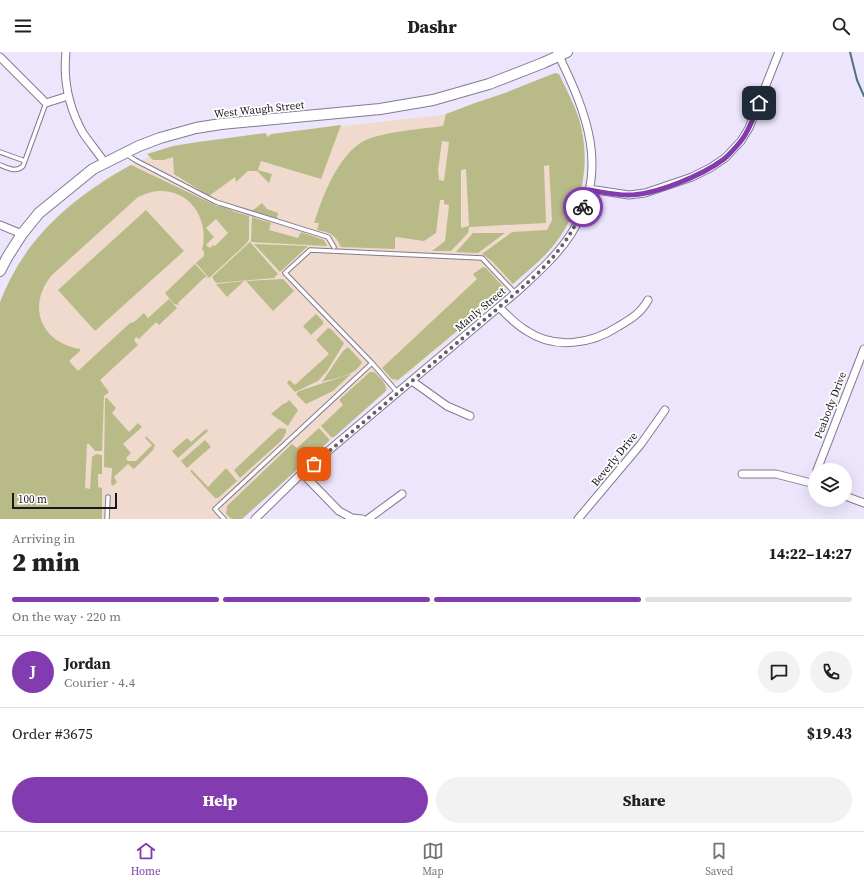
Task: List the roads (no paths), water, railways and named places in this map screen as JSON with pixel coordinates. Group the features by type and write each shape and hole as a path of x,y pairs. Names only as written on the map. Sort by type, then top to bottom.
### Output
{"street":[{"path":"66,52 65,84 76,119 84,134 105,163"},
{"path":"589,190 629,195 645,193 692,177 725,158 741,141 749,128 779,52"},
{"name":"Manly Street","path":"255,519 302,474 516,293 546,265 570,234 578,220 589,190 593,156 588,124 561,53"},
{"name":"West Waugh Street","path":"0,270 22,234 39,213 54,200 93,168 160,138 196,128 251,121 380,109 433,100 489,84 561,53"},
{"path":"1,59 46,103 68,96"},
{"path":"0,225 22,234"},
{"path":"499,307 528,332 552,342 568,343 583,342 598,338 611,332 639,314 648,300"},
{"name":"Peabody Drive","path":"821,463 864,349"},
{"path":"412,381 447,406 470,416"},
{"name":"Beverly Drive","path":"578,519 641,444 664,410"},
{"path":"302,474 339,511 352,518 362,519"},
{"path":"742,474 776,474 808,480"},
{"path":"368,519 402,494"},
{"path":"852,499 864,503"}],"lane":[{"path":"0,165 19,170 25,160 46,103"},
{"path":"0,152 25,160"},
{"path":"125,153 135,160 216,202 328,237 334,247"},
{"path":"398,392 285,273 310,250 482,258 516,293"},
{"path":"224,519 215,509 372,363"},
{"path":"107,519 108,497"}],"waterway":[{"path":"850,52 857,80 864,96"}]}
